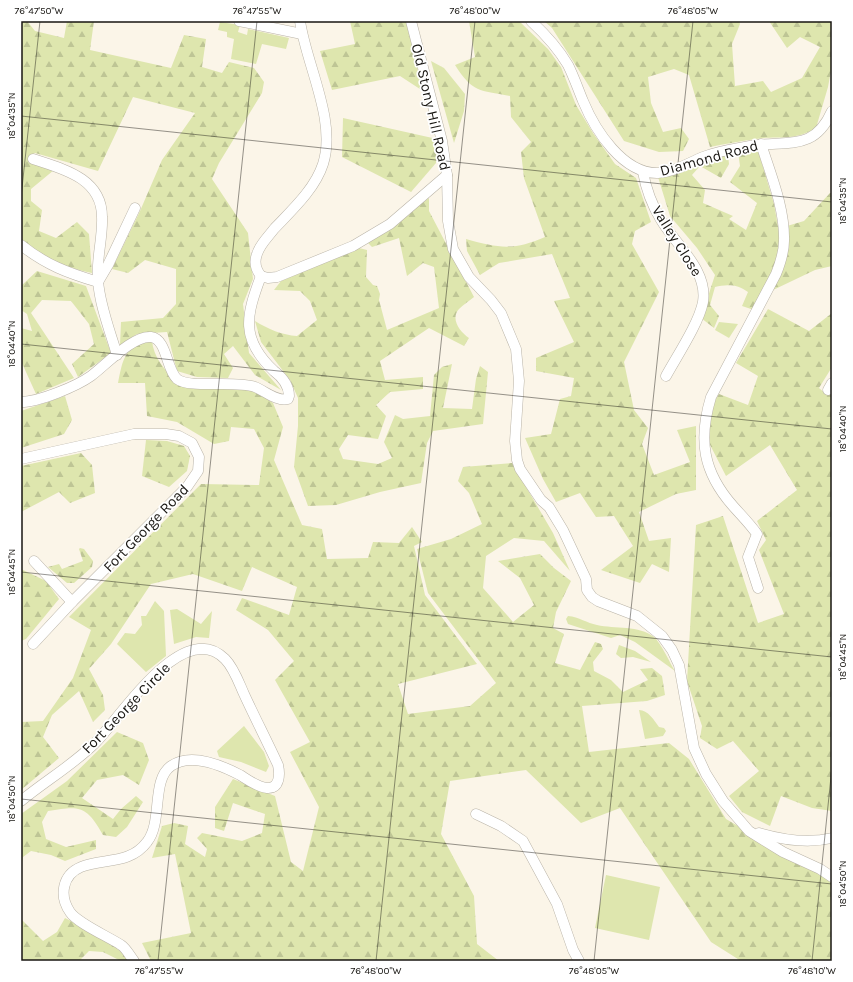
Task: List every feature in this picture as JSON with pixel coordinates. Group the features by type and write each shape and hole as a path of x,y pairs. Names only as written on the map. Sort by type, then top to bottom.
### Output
{"street":[{"path":"239,21 302,34"},
{"path":"300,21 322,110 327,138 323,164 311,188 262,243 255,263 257,271 261,276 277,278 353,246 390,224 447,175"},
{"name":"Old Stony Hill Road","path":"411,21 442,141 447,175 448,221 453,249 469,278 491,300 501,313 516,349 518,381 515,441 517,460 520,469 541,500 549,507 563,530 586,579 587,590 592,597 602,603 637,616 662,636 672,650 679,666 691,734 697,755 723,801 749,831 783,852 820,869 832,877"},
{"name":"Diamond Road","path":"531,21 560,52 568,66 584,103 610,145 631,166 643,172 658,173 673,170 710,155 762,144 794,143 812,138 824,127 832,111"},
{"path":"758,588 748,557 757,534 730,502 714,479 704,453 706,416 711,397 776,274 783,256 783,223 762,144"},
{"path":"33,159 86,180 98,195 103,216 98,262 98,282 117,355"},
{"name":"Valley Close","path":"643,172 647,188 656,210 674,239 698,271 704,294 700,313 666,376"},
{"path":"98,282 108,265 135,208"},
{"path":"21,245 36,257 62,271 98,282"},
{"path":"21,402 42,399 90,377 117,355 144,337 153,337 160,341 172,373 178,380 189,383 230,383 251,385 266,391 280,400 288,399 288,387 280,376 262,360 249,333 250,307 261,276"},
{"name":"Fort George Road","path":"21,459 134,434 166,434 179,436 192,443 199,457 198,471 187,487 72,602 33,644"},
{"path":"34,561 72,602"},
{"name":"Fort George Circle","path":"21,800 96,742 138,692 165,665 187,650 201,648 213,651 226,660 235,674 278,765 280,774 278,782 273,787 269,788 260,786 234,772 204,761 187,760 170,766 161,780 155,826 147,842 132,855 112,862 82,867 70,873 64,885 63,900 71,914 122,946 134,961"},
{"path":"476,814 501,826 523,841 557,904 573,950 579,961"},
{"path":"749,831 784,840 816,841 832,838"}],"green space":[{"path":"21,21 27,21 35,31 64,38 67,21 94,21 90,50 171,68 184,35 206,39 202,67 222,73 229,62 254,68 264,82 262,93 219,163 212,179 248,233 253,279 243,304 249,353 281,390 255,375 233,346 224,354 233,368 228,378 197,377 177,371 167,332 137,334 120,345 121,322 163,318 176,304 176,269 145,260 128,273 112,269 140,211 162,160 195,113 133,97 98,171 35,153 29,156 32,163 54,170 31,189 31,201 42,210 39,231 56,238 77,222 89,234 92,273 72,268 54,261 37,252 21,240"},
{"path":"350,21 406,21 423,91 400,76 332,90 320,51 355,44"},
{"path":"469,21 519,21 548,49 561,67 576,105 593,133 615,164 636,178 651,222 635,231 632,244 659,292 624,362 634,410 648,428 642,444 654,475 690,462 677,430 696,426 696,490 676,494 639,512 649,541 671,538 669,572 652,564 640,583 601,570 633,546 614,516 596,517 580,493 556,502 543,479 525,438 551,434 560,399 571,396 574,378 536,371 536,358 574,342 554,301 570,298 552,254 499,263 480,275 467,251 466,239 506,247 524,244 545,237 524,178 521,152 531,142 511,117 510,96 491,93 472,86 455,65 475,57"},
{"path":"544,21 739,21 740,24 732,44 735,86 763,81 771,92 802,78 820,47 800,37 787,48 769,21 832,21 832,65 828,87 816,128 793,137 764,138 710,147 689,75 674,69 648,77 651,103 663,132 681,128 689,139 683,151 659,152 624,141 552,28"},
{"path":"220,22 240,25 238,32 247,35 248,29 289,38 286,49 262,44 256,64 231,59 234,39 227,37 227,32 218,30"},
{"path":"431,61 444,68 465,94 464,111 454,143"},
{"path":"343,118 437,139 436,163 411,192 342,157"},
{"path":"758,150 774,204 781,243 776,262 754,310 742,306 748,292 744,289 732,285 715,287 710,305 719,316 714,328 701,318 715,275 697,248 670,216 658,177 691,169 708,159 728,155 729,164 721,178 700,166 692,175 705,190 703,203 733,216 729,219 746,230 757,203 730,182 740,166 738,152"},
{"path":"830,193 832,193 832,266 815,270 771,291 787,226 804,221"},
{"path":"429,198 429,211 474,297 456,313 457,325 469,338 464,346 429,328 380,361 385,380 423,377 423,389 390,392 376,405 386,416 378,439 348,435 339,449 343,459 378,464 392,458 384,442 395,415 403,419 430,416 434,375 442,367 452,364 443,408 472,409 476,379 480,366 488,372 483,424 433,431 427,443 421,483 380,492 336,505 308,506 294,467 298,426 298,398 290,380 261,342 255,321 275,331 297,336 317,320 310,301 300,291 274,290 281,281 359,248 367,250 366,277 373,285 377,286 387,330 439,308 434,267 423,263 407,276 399,238 372,247 368,243"},
{"path":"37,271 86,286 111,353 78,377 72,364 94,344 89,324 71,301 42,300 31,313 74,378 36,394 21,361 21,328 32,331 27,314 21,310 21,286"},
{"path":"768,309 809,331 832,313 832,367 819,388 826,394 832,394 832,811 812,808 781,796 770,826 742,812 729,796 759,771 733,741 717,749 700,738 702,726 687,681 696,525 723,516 758,623 784,614 759,550 766,540 757,521 797,490 770,445 726,476 707,439 710,409 719,394 748,405 758,376 736,363"},
{"path":"719,322 738,324 729,338 715,330"},
{"path":"152,340 157,358 177,383 239,387 257,391 273,403 283,427 274,460 302,525 322,529 327,559 368,558 373,542 399,543 412,527 422,542 414,546 425,595 477,664 398,684 408,714 470,706 496,683 428,593 417,549 451,539 482,524 469,493 458,481 463,467 512,463 553,533 570,571 544,541 514,538 486,556 483,588 513,622 534,605 520,578 498,561 540,554 554,568 571,581 556,612 553,628 564,634 555,663 580,670 595,642 601,644 603,649 593,662 594,671 611,680 623,692 648,680 640,669 652,668 662,676 665,695 647,701 582,706 589,752 669,743 689,759 726,819 832,881 832,961 741,961 711,942 620,808 581,823 526,770 450,781 441,834 474,896 477,944 499,961 151,961 142,943 191,933 175,854 152,858 162,826 174,823 188,826 185,844 205,857 207,849 197,838 202,833 242,841 262,833 265,814 233,803 224,831 215,828 215,807 233,779 275,796 291,862 303,871 319,807 290,752 310,742 275,680 294,661 268,630 236,610 242,598 289,615 297,587 252,567 242,591 193,574 151,584 111,644 89,669 103,695 105,710 93,722 79,691 52,715 43,737 59,758 21,790 21,722 43,721 73,678 91,630 69,617 201,484 259,485 264,448 254,429 231,427 229,441 214,444 177,422 147,416 145,383 118,383 121,367 126,355 136,346"},
{"path":"65,396 72,420 64,434 21,448 21,411"},
{"path":"146,440 167,441 184,446 190,456 187,471 169,487 142,476"},
{"path":"81,453 92,465 95,493 70,503 59,492 21,512 21,466"},
{"path":"80,548 84,549 93,561 92,567 74,583 67,583 48,567 59,564 62,569 83,561"},
{"path":"21,569 46,581 59,599 26,639 21,641"},
{"path":"155,601 164,611 166,656 146,672 117,644 125,633 135,634 142,625 141,616 146,616"},
{"path":"177,609 201,624 212,611 209,638 196,637 174,644 170,610"},
{"path":"568,616 597,625 634,629 648,633 660,644 675,671 635,642 620,635 611,638 568,624 566,619"},
{"path":"619,645 635,651 651,662 633,657 621,658 616,654"},
{"path":"639,710 642,710 648,714 659,727 664,728 666,731 663,736 645,739"},
{"path":"244,726 264,752 269,766 266,772 241,762 219,757 217,751"},
{"path":"117,732 143,743 149,760 139,785 123,775 97,780 82,798 113,819 121,809 136,796 143,802 127,827 116,837 103,835 92,818 81,810 68,808 48,811 42,822 46,839 66,847 96,840 96,849 65,861 51,855 31,851 23,857 21,867 21,814 67,781"},
{"path":"606,875 660,887 649,940 595,928"},
{"path":"65,918 91,931 116,947 129,961 121,961 103,952 89,951 79,961 21,961 21,919 43,941 57,932"}]}
